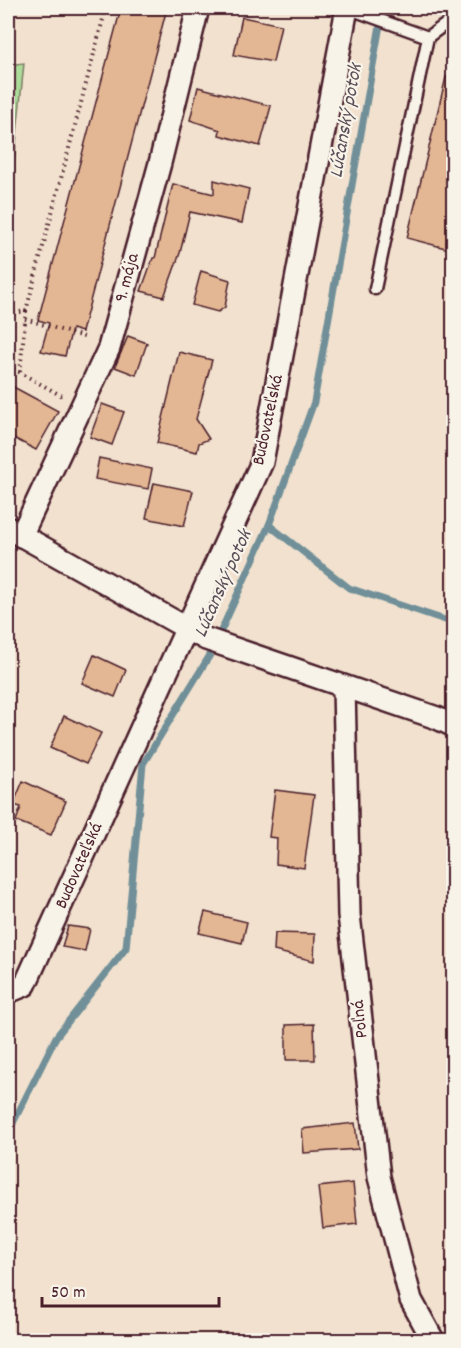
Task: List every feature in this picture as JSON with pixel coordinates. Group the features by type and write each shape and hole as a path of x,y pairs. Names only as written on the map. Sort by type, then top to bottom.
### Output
{"street":[{"name":"9. mája","path":"14,532 109,348 160,163 198,8"},
{"name":"Budovateľská","path":"8,992 25,985 197,634 262,462 352,9"},
{"path":"14,532 197,634 234,649 437,718 453,726"},
{"name":"Poľná","path":"344,687 349,915 379,1176 411,1300 433,1341"}],"lane":[{"path":"352,9 428,37"},
{"path":"375,290 428,37 453,18"}],"path":[{"path":"20,372 26,311 106,8"},
{"path":"8,314 26,311"},
{"path":"25,319 87,338"},
{"path":"8,366 70,400"}],"green space":[{"path":"24,63 8,224 8,65"}],"building":[{"path":"121,8 167,8 82,332 72,329 65,356 41,351 49,323 38,320"},
{"path":"242,17 281,25 273,62 234,55"},
{"path":"446,77 453,78 453,250 407,238"},
{"path":"198,87 271,106 260,146 219,135 220,130 190,120"},
{"path":"214,180 249,189 242,223 190,212 180,253 164,297 141,291 153,258 155,258 173,184 214,194"},
{"path":"201,271 230,280 225,307 218,312 192,305"},
{"path":"128,336 147,343 136,375 115,367"},
{"path":"179,352 212,360 196,419 209,439 199,443 197,452 157,443"},
{"path":"8,384 58,411 36,450 8,435"},
{"path":"102,404 124,412 112,445 90,437"},
{"path":"99,458 152,469 148,489 95,479"},
{"path":"154,483 193,491 184,526 146,518"},
{"path":"94,655 126,670 115,697 82,683"},
{"path":"64,716 101,733 86,764 50,748"},
{"path":"23,781 66,801 51,835 16,821 21,807 13,805"},
{"path":"275,790 314,795 304,868 276,864 277,838 269,837"},
{"path":"205,912 247,922 242,943 199,933"},
{"path":"68,926 90,929 85,951 62,947"},
{"path":"275,933 315,934 314,961 274,951"},
{"path":"314,1024 315,1060 286,1060 286,1025"},
{"path":"355,1123 358,1149 304,1153 302,1129"},
{"path":"353,1183 357,1224 323,1228 318,1187"}],"waterway":[{"name":"Lúčanský potok","path":"8,1133 56,1037 126,948 143,764 210,655 269,525 314,402 383,8"},
{"path":"269,525 349,588 454,623"}]}
